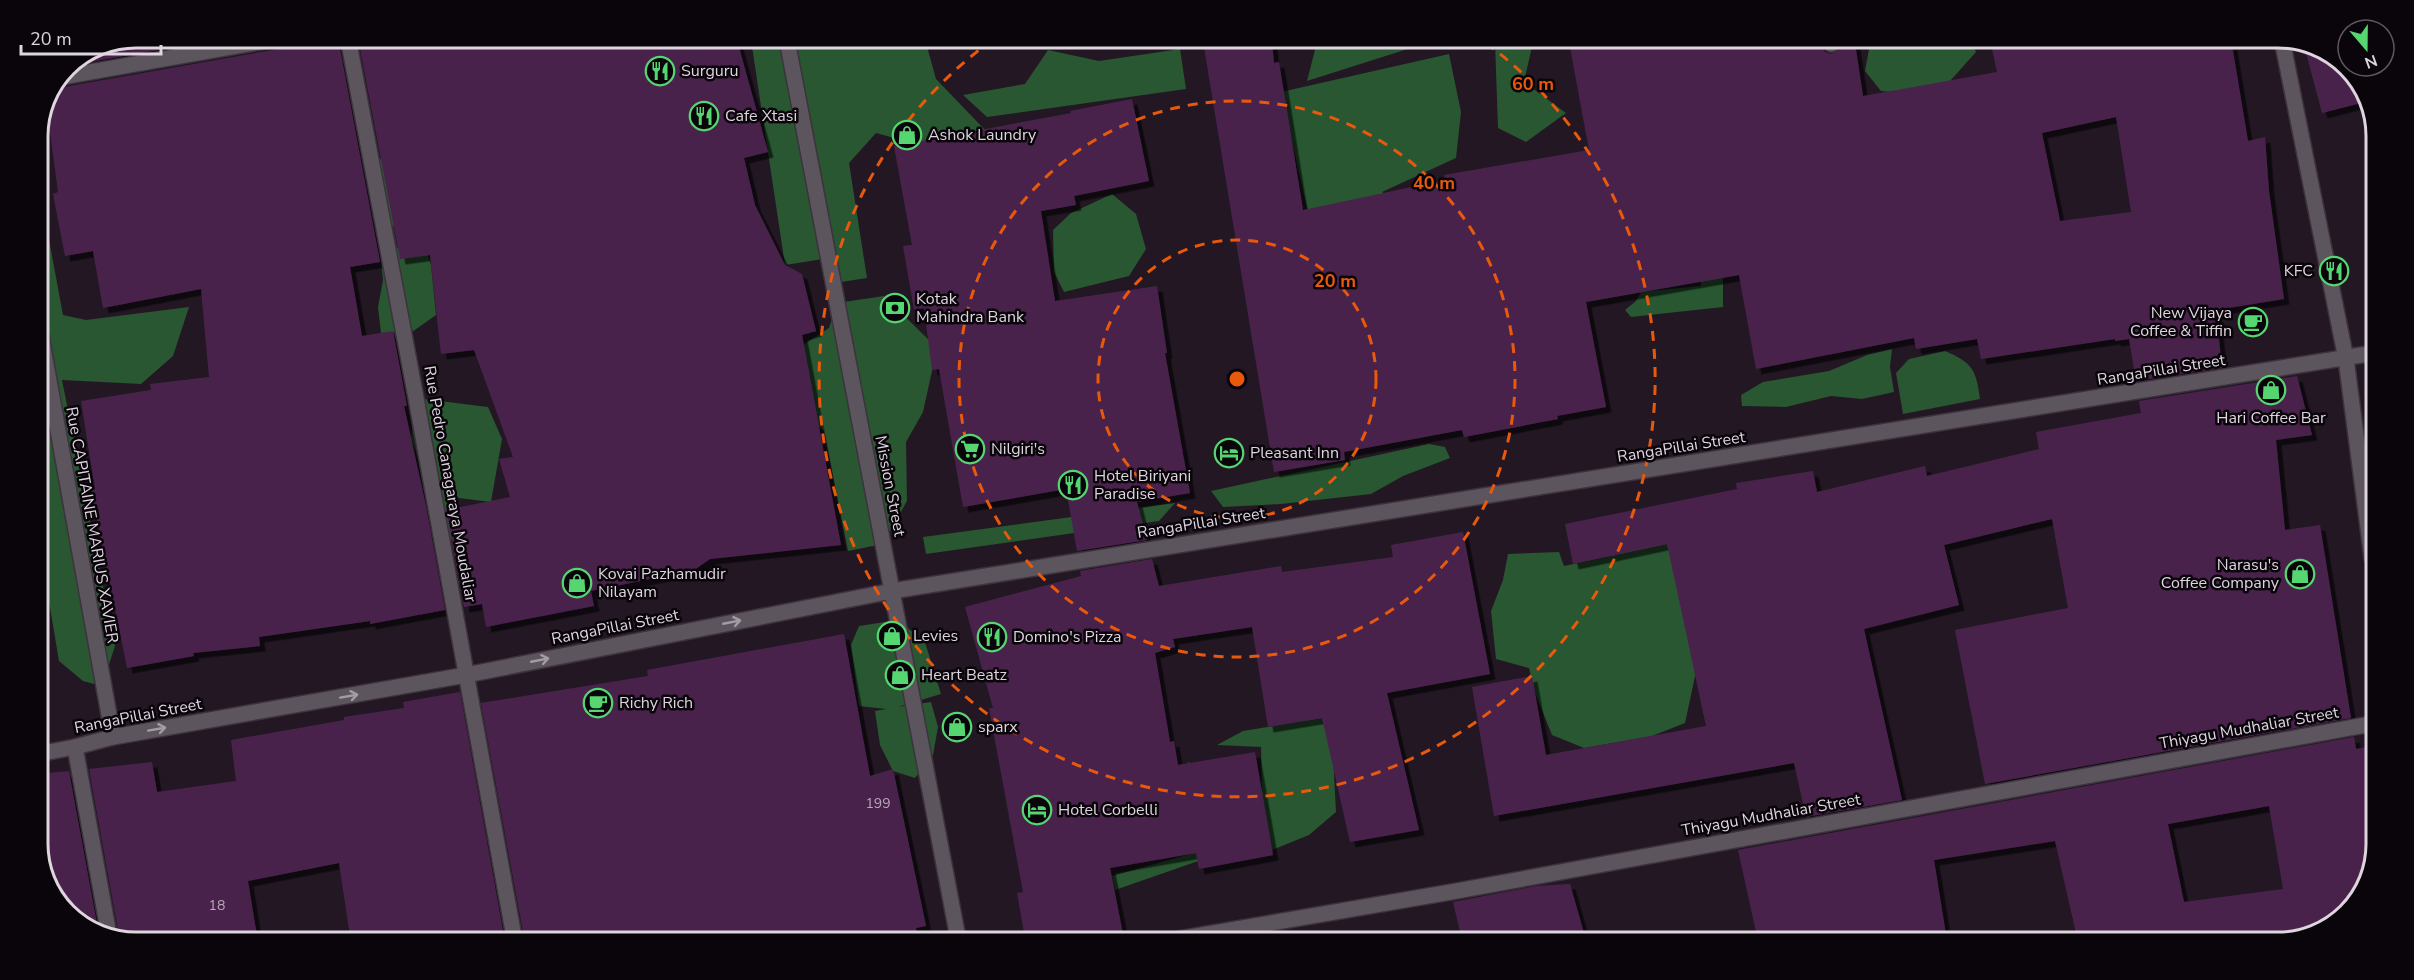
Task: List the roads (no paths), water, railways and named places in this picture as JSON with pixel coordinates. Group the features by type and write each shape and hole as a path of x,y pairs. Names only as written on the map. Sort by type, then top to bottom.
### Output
{"street":[{"path":"73,75 226,48"},
{"name":"Rue Pedro Canagaraya Moudaliar","path":"350,48 513,932"},
{"name":"Mission Street","path":"790,48 957,932"},
{"path":"2284,49 2346,359 2366,512"},
{"name":"RangaPillai Street","path":"48,752 113,737 466,675 892,591 2366,355"},
{"name":"Rue CAPITAINE MARIUS XAVIER","path":"48,375 113,737"},
{"name":"Thiyagu Mudhaliar Street","path":"1219,932 1451,892 2366,725"},
{"path":"75,747 108,927"}],"place":[{"name":"Surguru","path":"660,71"},
{"name":"Cafe Xtasi","path":"704,116"},
{"name":"Ashok Laundry","path":"907,135"},
{"name":"KFC","path":"2334,271"},
{"name":"Kotak Mahindra Bank","path":"895,308"},
{"name":"New Vijaya Coffee & Tiffin","path":"2253,322"},
{"name":"Hari Coffee Bar","path":"2271,390"},
{"name":"Nilgiri's","path":"970,449"},
{"name":"Pleasant Inn","path":"1229,453"},
{"name":"Hotel Biriyani Paradise","path":"1073,485"},
{"name":"Narasu's Coffee Company","path":"2300,574"},
{"name":"Kovai Pazhamudir Nilayam","path":"577,583"},
{"name":"Levies","path":"892,636"},
{"name":"Domino's Pizza","path":"992,637"},
{"name":"Heart Beatz","path":"900,675"},
{"name":"Richy Rich","path":"598,703"},
{"name":"sparx","path":"957,727"},
{"name":"Hotel Corbelli","path":"1037,810"}]}
